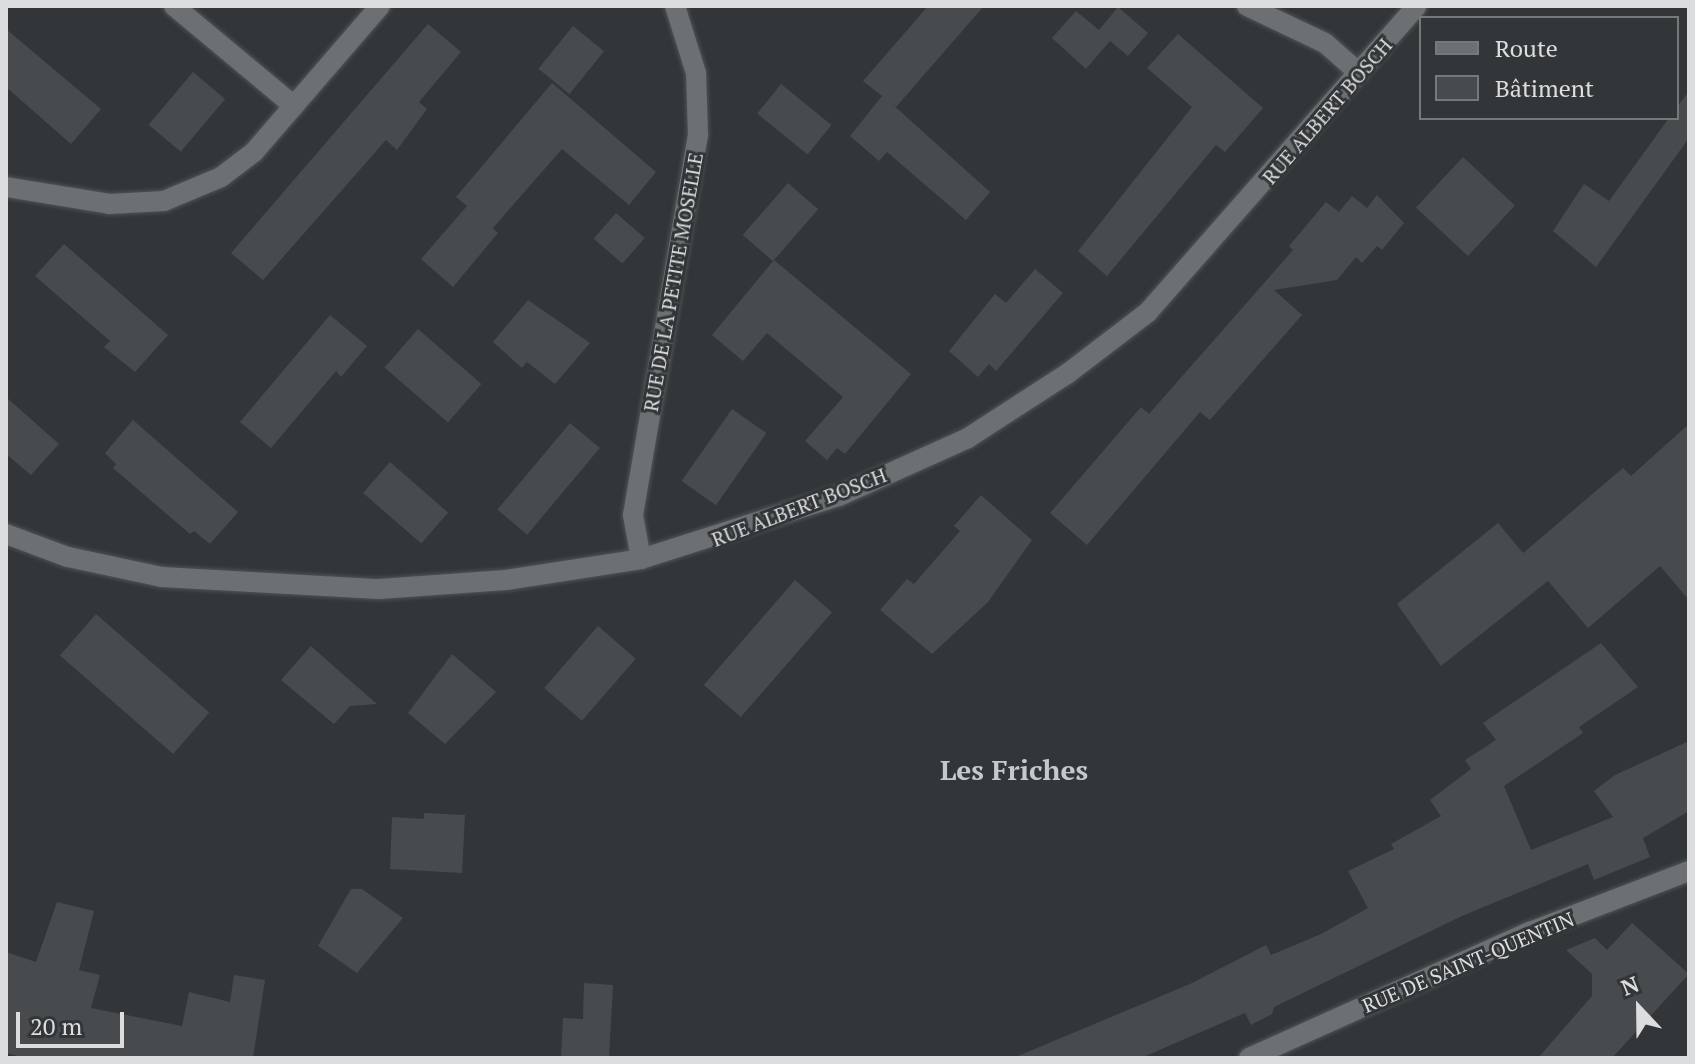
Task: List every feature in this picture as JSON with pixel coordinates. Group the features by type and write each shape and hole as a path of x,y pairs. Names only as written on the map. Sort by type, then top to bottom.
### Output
{"street":[{"path":"174,6 294,106"},
{"path":"6,187 110,204 164,201 221,177 254,152 380,6"},
{"name":"RUE DE LA PETITE MOSELLE","path":"641,559 633,515 698,135 696,73 675,6"},
{"path":"1247,6 1325,43 1359,73"},
{"name":"RUE ALBERT BOSCH","path":"6,534 68,557 162,577 268,586 379,589 506,580 641,559 839,496 968,438 1067,374 1148,312 1417,6"},
{"name":"RUE DE SAINT-QUENTIN","path":"1249,1058 1530,932 1689,871"}],"building":[{"path":"928,6 984,6 896,107 891,103 990,192 966,220 887,152 879,161 850,136 882,96 863,81"},
{"path":"1118,7 1148,33 1128,56 1110,41 1086,69 1052,38 1076,11 1099,30"},
{"path":"428,24 461,52 419,102 427,109 397,150 386,140 263,280 231,253"},
{"path":"573,26 604,51 569,94 538,69"},
{"path":"6,29 101,109 71,144 6,87"},
{"path":"1178,34 1263,108 1225,152 1216,145 1107,276 1078,251 1192,107 1147,68"},
{"path":"193,72 225,99 181,152 149,125"},
{"path":"552,83 656,172 629,205 562,149 493,228 498,233 453,287 421,259 467,206 456,197"},
{"path":"781,84 832,125 808,154 757,114"},
{"path":"1689,91 1689,138 1596,267 1553,231 1584,184 1609,201 1668,120 1679,120 1679,104"},
{"path":"1463,157 1515,205 1468,256 1416,207"},
{"path":"788,183 818,209 773,261 743,235"},
{"path":"1377,195 1404,223 1382,250 1377,246 1362,263 1356,257 1337,280 1274,290 1302,315 1210,420 1200,412 1087,545 1050,513 1141,407 1149,414 1293,250 1289,246 1326,202 1339,212 1352,196 1367,208"},
{"path":"616,213 645,238 622,264 594,239"},
{"path":"64,244 168,335 135,372 104,347 110,341 35,276"},
{"path":"774,260 911,374 845,454 837,448 827,460 805,441 843,397 767,333 743,361 712,335"},
{"path":"1035,269 1063,293 996,371 989,364 978,377 949,351 995,294 1006,303"},
{"path":"528,300 590,343 555,384 527,362 522,368 493,342"},
{"path":"330,315 367,346 341,377 336,371 271,448 240,422"},
{"path":"418,329 481,384 448,423 385,367"},
{"path":"6,397 59,444 31,475 6,454"},
{"path":"732,409 766,433 716,505 682,481"},
{"path":"133,420 238,512 210,544 194,531 190,534 113,468 116,464 105,453"},
{"path":"570,423 600,448 527,535 497,510"},
{"path":"1689,424 1689,600 1660,566 1588,628 1548,581 1441,666 1397,604 1498,523 1523,553 1623,468 1631,476"},
{"path":"390,462 448,513 421,543 363,493"},
{"path":"981,495 1032,540 988,602 932,654 880,610 907,579 914,584 960,531 954,526"},
{"path":"795,580 832,612 741,717 704,685"},
{"path":"96,614 209,712 173,754 60,656"},
{"path":"598,626 636,659 582,721 544,688"},
{"path":"1601,643 1638,687 1579,727 1583,733 1504,786 1531,850 1613,817 1594,791 1615,775 1689,741 1689,811 1643,838 1650,857 1594,880 1588,864 1462,916 1274,1007 1272,1014 1251,1025 1245,1013 1141,1058 1013,1058 1190,984 1266,945 1271,955 1321,934 1368,908 1348,871 1394,849 1391,844 1441,816 1430,800 1471,769 1465,760 1496,740 1483,723"},
{"path":"311,646 377,704 350,706 334,724 281,680"},
{"path":"452,654 496,692 445,744 408,713"},
{"path":"424,813 465,815 462,873 390,869 392,817 424,819"},
{"path":"351,889 362,889 403,918 357,973 318,946"},
{"path":"57,902 94,911 79,970 100,975 91,1008 182,1026 189,992 230,1002 234,975 265,980 253,1058 25,1058 6,1053 6,952 36,962"},
{"path":"1632,923 1689,974 1612,1058 1538,1058 1592,996 1592,974 1566,950 1595,938 1607,950"},
{"path":"584,983 613,985 609,1058 561,1058 563,1018 583,1019"}],"district":[{"name":"Les Friches","path":"1014,770"}]}
